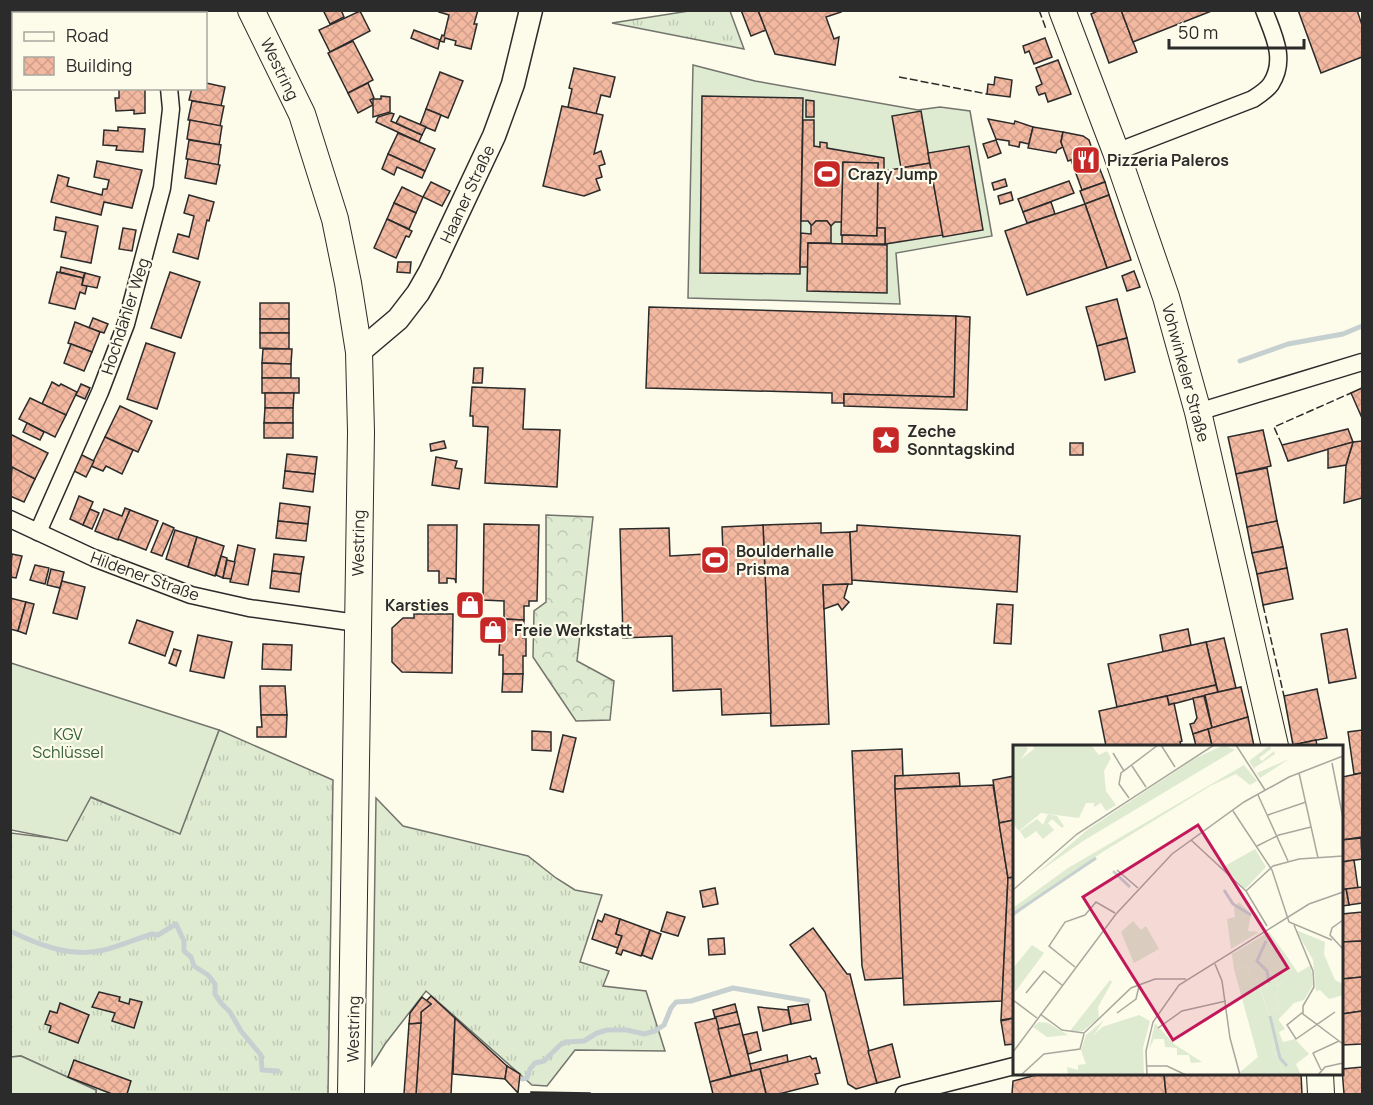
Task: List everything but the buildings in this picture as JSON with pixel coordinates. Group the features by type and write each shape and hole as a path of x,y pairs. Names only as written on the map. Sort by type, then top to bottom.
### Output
{"main road":[{"name":"Westring","path":"251,10 302,114 309,135 335,219 359,352 361,432 351,1095"},
{"name":"Haaner Straße","path":"359,352 398,319 418,293 430,272 494,136 513,84 531,10"},
{"name":"Vohwinkeler Straße","path":"1062,10 1116,152 1166,297 1198,412 1275,745"},
{"path":"1320,1075 1321,1095"}],"street":[{"path":"1116,152 1253,99 1271,85 1279,67 1278,47 1264,10"},
{"name":"Hochdahler Weg","path":"39,532 100,392 126,324 162,188 171,109 169,90"},
{"path":"1198,412 1362,362"},
{"name":"Hildener Straße","path":"10,519 94,558 191,595 249,608 357,623"},
{"path":"904,1095 1013,1066"}],"green space":[{"path":"689,11 730,11 744,49 612,23"},
{"path":"693,65 755,81 918,110 940,107 970,111 992,236 896,253 900,304 688,298"},
{"path":"546,515 593,517 577,661 614,681 610,720 576,721 533,657 534,611 546,602"},
{"name":"KGV Schlüssel","path":"11,663 219,730 180,834 91,797 67,841 11,830"},
{"path":"219,730 333,780 328,1094 96,1094 96,1090 21,1056 11,1057 11,833 67,840 90,797 180,833"},
{"path":"376,798 403,826 528,856 575,890 602,895 580,962 609,971 603,986 646,991 665,1051 575,1050 547,1086 532,1085 426,991 385,1044 372,1065"},
{"path":"21,1056 96,1090 96,1094 11,1094 11,1057"}],"waterway":[{"path":"1240,361 1288,344 1343,334 1362,326"},
{"path":"10,931 56,949 92,952 152,934 158,935 176,924 184,941 184,951 191,957 194,966 208,975 215,984 215,994 261,1055 262,1070 278,1071"},
{"path":"522,1079 527,1078 535,1063 544,1061 566,1042 584,1041 607,1030 627,1030 644,1034 655,1031 664,1025 676,1002 691,1001 733,988 808,1001"}],"fence":[{"path":"1039,10 1046,29"},
{"path":"899,77 987,94"},
{"path":"1282,445 1274,427 1351,393"},
{"path":"1263,605 1284,696"}],"place":[{"name":"Pizzeria Paleros","path":"1086,160"},
{"name":"Crazy Jump","path":"827,174"},
{"name":"Zeche Sonntagskind","path":"886,440"},
{"name":"Boulderhalle Prisma","path":"715,560"},
{"name":"Karsties","path":"470,605"},
{"name":"Freie Werkstatt","path":"493,630"}]}
